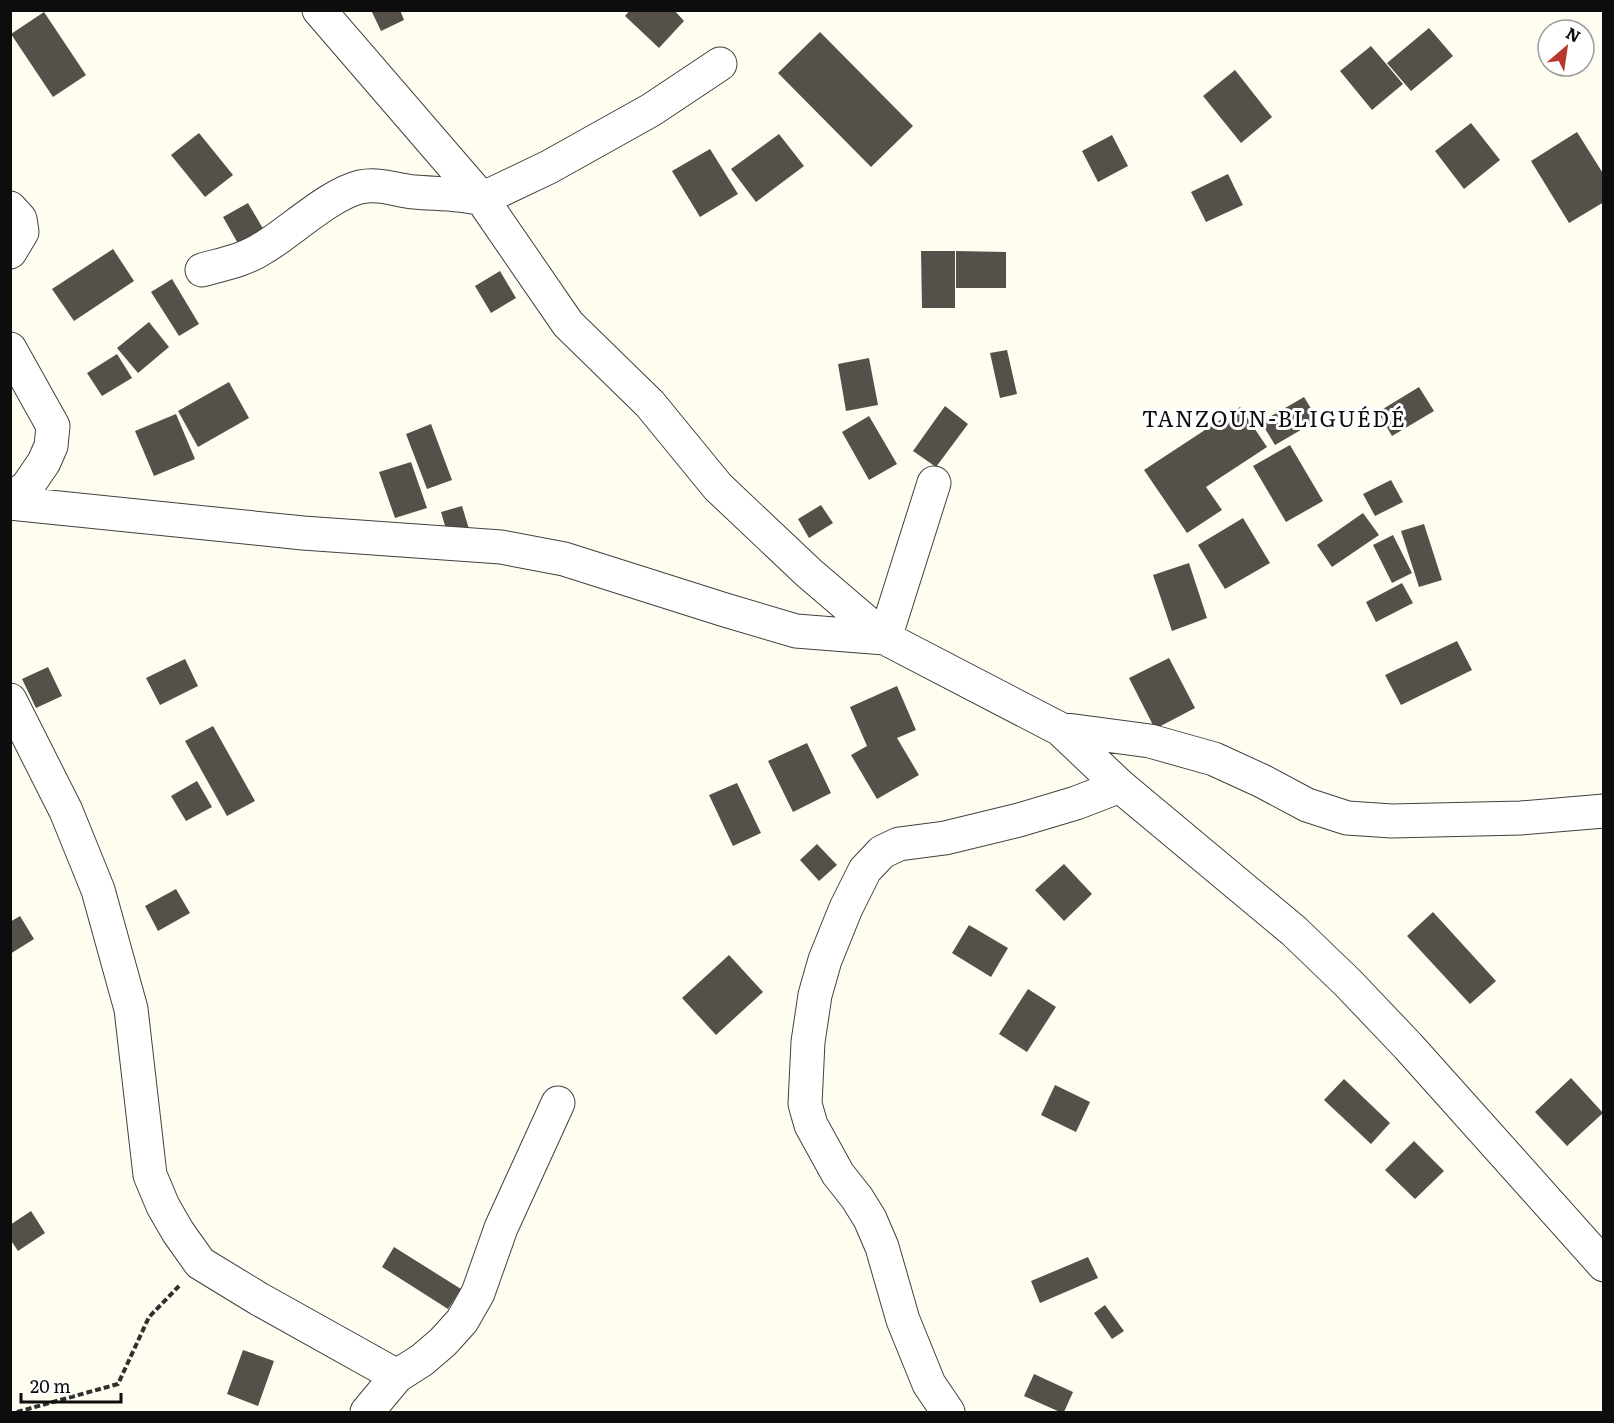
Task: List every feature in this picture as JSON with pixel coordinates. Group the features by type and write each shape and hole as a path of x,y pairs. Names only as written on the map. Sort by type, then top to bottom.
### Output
{"street":[{"path":"319,10 482,199 568,324 650,404 718,487 808,573 885,638 1060,729 1120,786 1294,931 1408,1046 1604,1265"},
{"path":"202,270 262,249 340,195 358,188 382,185 413,192 462,194 482,199 549,167 651,110 720,64"},
{"path":"10,208 20,219 22,232 10,252"},
{"path":"10,349 53,426 51,446 44,462 27,487 10,499"},
{"path":"885,638 934,483"},
{"path":"10,503 303,533 501,547 564,559 796,630 885,638"},
{"path":"10,700 66,811 98,890 131,1009 150,1175 178,1233 200,1263 259,1299 397,1376"},
{"path":"1060,729 1150,741 1214,759 1307,805 1347,818 1392,821 1521,818 1604,812"},
{"path":"948,1413 929,1384 903,1320 882,1247 870,1219 838,1174 811,1125 805,1104 808,1042 815,995 825,960 846,908 865,870 882,852 898,844 945,838 1019,820 1076,803 1120,786"},
{"path":"368,1413 397,1376 422,1360 462,1321 478,1293 501,1228 558,1103"}],"path":[{"path":"17,1413 118,1384 149,1317 200,1263"}],"building":[{"path":"371,10 400,10 404,20 381,31"},
{"path":"630,10 674,10 684,21 659,48 625,16"},
{"path":"44,12 86,75 53,97 11,34"},
{"path":"1429,28 1453,56 1411,91 1387,63"},
{"path":"820,32 913,126 871,167 778,73"},
{"path":"1371,46 1403,84 1372,110 1340,71"},
{"path":"1235,70 1272,117 1241,143 1203,96"},
{"path":"1471,123 1500,160 1464,189 1435,151"},
{"path":"1577,132 1604,175 1604,202 1569,223 1531,161"},
{"path":"199,133 233,175 205,197 171,155"},
{"path":"779,134 804,166 756,202 731,169"},
{"path":"1112,135 1128,166 1098,182 1082,151"},
{"path":"710,149 738,194 700,217 672,171"},
{"path":"1228,174 1243,205 1206,222 1191,192"},
{"path":"248,203 265,232 240,247 223,217"},
{"path":"113,249 134,281 74,321 52,289"},
{"path":"921,251 955,251 955,308 922,308"},
{"path":"956,251 1006,252 1006,288 956,288"},
{"path":"500,271 516,298 491,313 475,286"},
{"path":"172,279 199,324 179,336 151,292"},
{"path":"149,322 169,347 138,373 117,348"},
{"path":"1007,350 1017,394 1000,398 990,353"},
{"path":"117,354 132,378 102,396 87,373"},
{"path":"869,358 878,405 846,411 838,364"},
{"path":"229,382 249,418 198,447 178,411"},
{"path":"1419,387 1434,411 1392,436 1378,412"},
{"path":"1304,397 1318,420 1275,445 1261,422"},
{"path":"945,406 968,424 936,467 913,451"},
{"path":"1240,407 1267,447 1206,487 1222,510 1187,533 1144,470"},
{"path":"176,414 195,459 154,476 135,431"},
{"path":"869,416 897,464 869,480 842,432"},
{"path":"431,424 452,480 427,489 406,434"},
{"path":"1290,445 1323,501 1286,522 1253,466"},
{"path":"411,462 427,508 395,518 379,472"},
{"path":"1391,480 1403,502 1375,516 1363,494"},
{"path":"821,505 833,523 809,538 798,519"},
{"path":"462,506 469,529 448,536 441,512"},
{"path":"1363,513 1379,535 1332,567 1317,545"},
{"path":"1243,518 1270,563 1225,589 1198,545"},
{"path":"1424,524 1442,580 1419,587 1401,531"},
{"path":"1393,535 1412,573 1392,583 1373,545"},
{"path":"1189,563 1207,618 1172,631 1153,575"},
{"path":"1402,583 1413,603 1376,622 1366,602"},
{"path":"1457,641 1472,670 1401,705 1385,675"},
{"path":"1169,658 1195,708 1155,729 1129,678"},
{"path":"185,659 198,686 160,705 146,678"},
{"path":"48,667 62,696 36,708 22,679"},
{"path":"897,686 916,730 897,738 919,775 877,799 851,755 867,746 850,707"},
{"path":"213,726 255,801 227,816 185,741"},
{"path":"807,743 831,793 793,812 768,761"},
{"path":"197,781 212,807 186,821 171,796"},
{"path":"737,783 761,833 733,846 709,795"},
{"path":"817,844 837,865 819,881 800,860"},
{"path":"1064,864 1092,894 1064,921 1035,890"},
{"path":"176,889 190,913 158,931 145,906"},
{"path":"1433,912 1496,981 1470,1004 1407,936"},
{"path":"20,916 34,939 10,954 10,922"},
{"path":"969,925 1008,948 991,977 952,953"},
{"path":"729,955 763,992 716,1035 682,998"},
{"path":"1028,989 1056,1007 1027,1052 999,1034"},
{"path":"1571,1078 1603,1113 1567,1146 1535,1112"},
{"path":"1344,1079 1390,1123 1371,1144 1324,1100"},
{"path":"1055,1085 1090,1102 1076,1132 1041,1115"},
{"path":"1414,1141 1444,1171 1415,1199 1385,1170"},
{"path":"31,1211 45,1233 18,1251 10,1239 10,1225"},
{"path":"394,1247 461,1289 448,1309 382,1267"},
{"path":"1088,1257 1098,1278 1040,1303 1031,1281"},
{"path":"1105,1305 1124,1331 1112,1339 1094,1313"},
{"path":"243,1350 274,1361 258,1406 227,1394"},
{"path":"1034,1374 1073,1392 1064,1412 1024,1396"}],"district":[{"name":"TANZOUN-BLIGUÉDÉ","path":"1274,419"}]}
